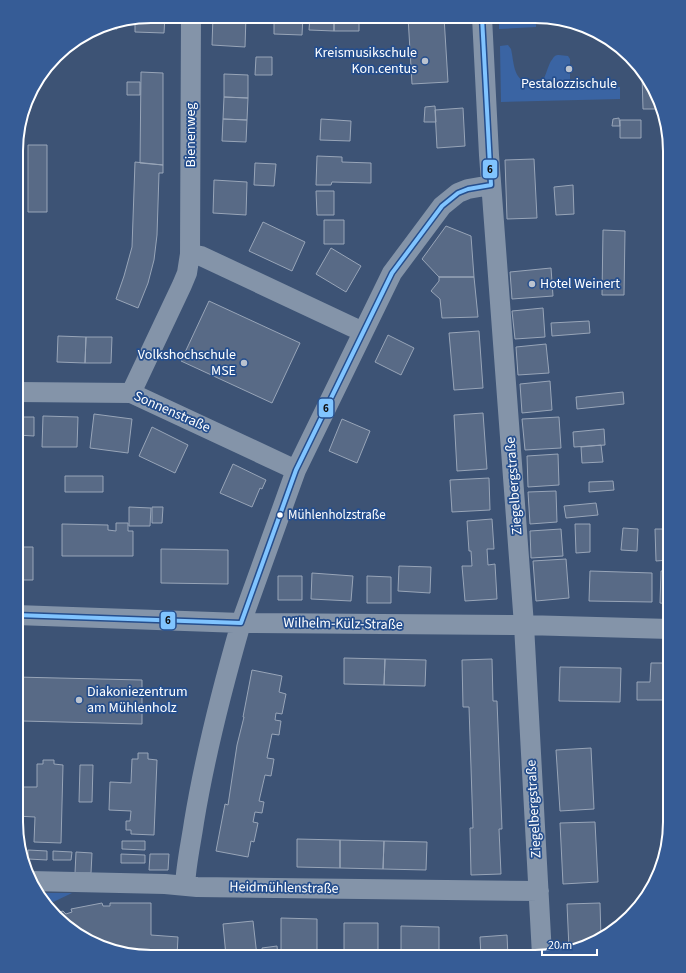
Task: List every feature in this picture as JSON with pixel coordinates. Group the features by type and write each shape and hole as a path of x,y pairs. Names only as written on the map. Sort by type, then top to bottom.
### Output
{"street":[{"name":"Bienenweg","path":"131,393 187,273 190,254 191,23"},
{"name":"Ziegelbergstraße","path":"482,23 491,185 524,625 542,950"},
{"path":"184,886 200,785 241,623 296,470 392,273 442,206 458,193 468,189 491,185"},
{"path":"190,254 202,256 363,332"},
{"name":"Sonnenstraße","path":"23,392 131,393 296,470"},
{"name":"Wilhelm-Külz-Straße","path":"23,615 241,623 524,625 663,629"},
{"name":"Heidmühlenstraße","path":"37,881 198,887 539,891"}],"shaded area":[{"path":"499,23 536,23 536,27 499,29"},
{"path":"508,45 511,49 517,74 523,81 538,84 544,79 554,56 568,56 570,59 570,87 620,87 620,99 501,102 500,46"},
{"path":"45,893 72,893 51,903"}],"building":[{"path":"165,23 164,33 135,32 135,24"},
{"path":"213,23 246,23 245,47 212,45"},
{"path":"274,23 303,23 302,35 274,34"},
{"path":"310,23 334,23 334,31 309,30"},
{"path":"334,23 359,23 359,31 334,31"},
{"path":"408,23 444,23 448,82 412,84"},
{"path":"256,57 272,57 272,75 255,75"},
{"path":"141,72 163,73 163,165 140,163"},
{"path":"224,74 248,75 248,98 224,97"},
{"path":"127,82 140,82 140,95 127,95"},
{"path":"642,82 650,94 656,109 643,109"},
{"path":"224,97 248,98 247,120 223,119"},
{"path":"435,106 436,122 424,122 425,107"},
{"path":"463,108 465,146 437,148 435,110"},
{"path":"619,118 620,126 612,126 613,119"},
{"path":"223,119 247,120 246,142 222,141"},
{"path":"321,119 351,121 350,141 320,140"},
{"path":"620,120 641,120 641,138 620,138"},
{"path":"28,145 47,145 47,212 28,212"},
{"path":"317,156 342,157 342,162 371,163 371,183 332,182 331,185 316,185"},
{"path":"534,159 537,218 507,219 505,160"},
{"path":"135,162 163,165 163,173 159,173 157,235 154,260 148,283 138,308 116,299 132,247"},
{"path":"255,163 276,164 274,186 254,185"},
{"path":"214,180 247,182 246,215 213,213"},
{"path":"573,185 574,214 556,215 554,187"},
{"path":"316,191 334,191 334,215 317,215"},
{"path":"324,220 344,220 344,244 324,244"},
{"path":"263,222 305,242 292,271 249,251"},
{"path":"446,226 471,236 474,277 439,277 422,259"},
{"path":"603,230 625,231 624,295 602,295"},
{"path":"331,248 361,266 346,292 316,274"},
{"name":"Hotel Weinert","path":"551,268 553,296 512,299 510,272"},
{"path":"439,277 474,277 478,317 442,318 440,299 431,291 439,281"},
{"path":"209,301 300,343 272,403 181,361"},
{"path":"543,308 545,337 515,339 512,311"},
{"path":"589,321 590,333 552,336 551,323"},
{"path":"479,331 483,388 454,390 449,333"},
{"path":"388,335 414,348 401,375 375,362"},
{"path":"58,336 86,337 85,363 57,362"},
{"path":"86,337 112,337 111,363 85,363"},
{"path":"546,344 549,373 518,375 516,347"},
{"path":"550,381 552,410 522,413 520,384"},
{"path":"623,392 624,404 577,409 576,397"},
{"path":"483,413 487,469 457,471 454,415"},
{"path":"94,414 132,419 128,453 90,448"},
{"path":"43,416 78,417 77,447 42,447"},
{"path":"23,417 34,417 34,436 23,435"},
{"path":"559,417 561,448 525,450 522,419"},
{"path":"342,419 370,431 357,463 329,451"},
{"path":"152,427 188,445 175,473 139,456"},
{"path":"604,429 605,445 574,447 573,432"},
{"path":"601,445 603,462 582,463 581,447"},
{"path":"558,454 559,485 528,487 527,456"},
{"path":"233,464 266,480 262,489 260,488 252,507 220,493"},
{"path":"65,476 103,476 103,492 65,492"},
{"path":"489,478 490,510 452,512 450,480"},
{"path":"613,481 614,490 589,492 589,482"},
{"path":"556,491 557,522 530,524 528,492"},
{"path":"596,503 598,515 566,518 564,506"},
{"path":"129,507 151,508 150,526 129,526"},
{"path":"152,507 163,507 162,523 152,523"},
{"path":"492,519 494,549 487,549 488,565 495,564 497,599 465,601 462,566 472,566 471,551 469,551 467,521"},
{"path":"116,523 128,523 128,531 133,531 133,556 62,556 62,524 108,525 108,530 116,531"},
{"path":"575,524 590,524 590,552 576,553"},
{"path":"623,528 638,529 637,551 621,550"},
{"path":"561,529 563,556 531,558 530,531"},
{"path":"655,529 663,529 663,560 656,561"},
{"path":"23,547 33,547 33,580 23,580"},
{"path":"161,549 228,550 228,584 161,583"},
{"path":"566,559 569,598 536,601 533,561"},
{"path":"399,566 431,567 430,593 398,591"},
{"path":"590,571 652,573 652,602 589,601"},
{"path":"661,571 663,571 663,603 660,603"},
{"path":"312,573 353,576 351,601 311,599"},
{"path":"278,576 302,576 302,600 278,600"},
{"path":"367,576 391,577 391,603 367,603"},
{"path":"344,658 385,659 384,685 344,684"},
{"path":"385,659 426,660 425,686 384,685"},
{"path":"492,659 493,701 497,701 502,829 499,829 501,874 471,875 470,828 473,828 469,707 463,707 462,660"},
{"path":"651,663 663,663 663,700 637,700 637,682 650,682"},
{"path":"560,667 621,668 620,702 559,701"},
{"path":"252,670 282,676 279,692 286,694 282,714 276,713 275,720 281,721 279,735 272,734 267,758 274,759 271,776 265,775 259,801 264,802 262,813 255,812 253,822 258,823 254,842 251,841 248,857 216,851 225,804 228,805 237,745 244,717"},
{"name":"Diakoniezentrum am Mühlenholz","path":"23,677 142,680 142,724 23,721"},
{"path":"591,748 594,809 560,811 556,750"},
{"path":"138,753 148,753 148,759 157,760 154,835 131,834 131,830 126,830 126,821 130,821 131,811 109,810 110,782 131,783 132,759 138,759"},
{"path":"43,760 54,760 54,764 63,765 61,843 34,842 35,817 23,816 23,787 37,787 37,764 43,764"},
{"path":"80,765 93,765 92,802 79,802"},
{"path":"595,822 598,882 563,884 560,823"},
{"path":"297,839 340,840 340,868 297,867"},
{"path":"340,840 384,841 383,869 340,868"},
{"path":"122,841 145,841 145,850 122,849"},
{"path":"384,841 427,842 426,870 383,869"},
{"path":"28,850 47,851 47,860 29,859"},
{"path":"53,851 72,852 71,860 53,860"},
{"path":"76,852 92,853 91,873 75,873"},
{"path":"121,854 145,855 145,863 121,863"},
{"path":"150,854 169,854 168,870 149,870"},
{"path":"102,903 103,906 110,906 110,903 151,903 151,935 178,937 177,950 134,949 118,946 102,940 73,924 59,912 63,911 66,914 72,912 71,909"},
{"path":"600,903 601,931 592,937 569,946 567,904"},
{"path":"281,918 317,919 317,950 281,950"},
{"path":"253,921 256,950 225,950 223,924"},
{"path":"344,923 378,923 378,950 344,950"},
{"path":"401,926 439,927 439,950 401,950"},
{"path":"507,935 508,950 481,950 480,937"},
{"path":"277,946 277,950 262,950 262,948"}],"transit line":[{"name":"6","path":"23,615 241,623 296,470 392,273 442,206 458,193 468,189 491,185 482,23"}],"place":[{"name":"Kreismusikschule Kon.centus","path":"425,61"},
{"name":"Pestalozzischule","path":"569,69"},
{"name":"Hotel Weinert","path":"532,284"},
{"name":"Volkshochschule MSE","path":"244,363"},
{"name":"Mühlenholzstraße","path":"280,515"},
{"name":"Diakoniezentrum am Mühlenholz","path":"79,700"}]}
